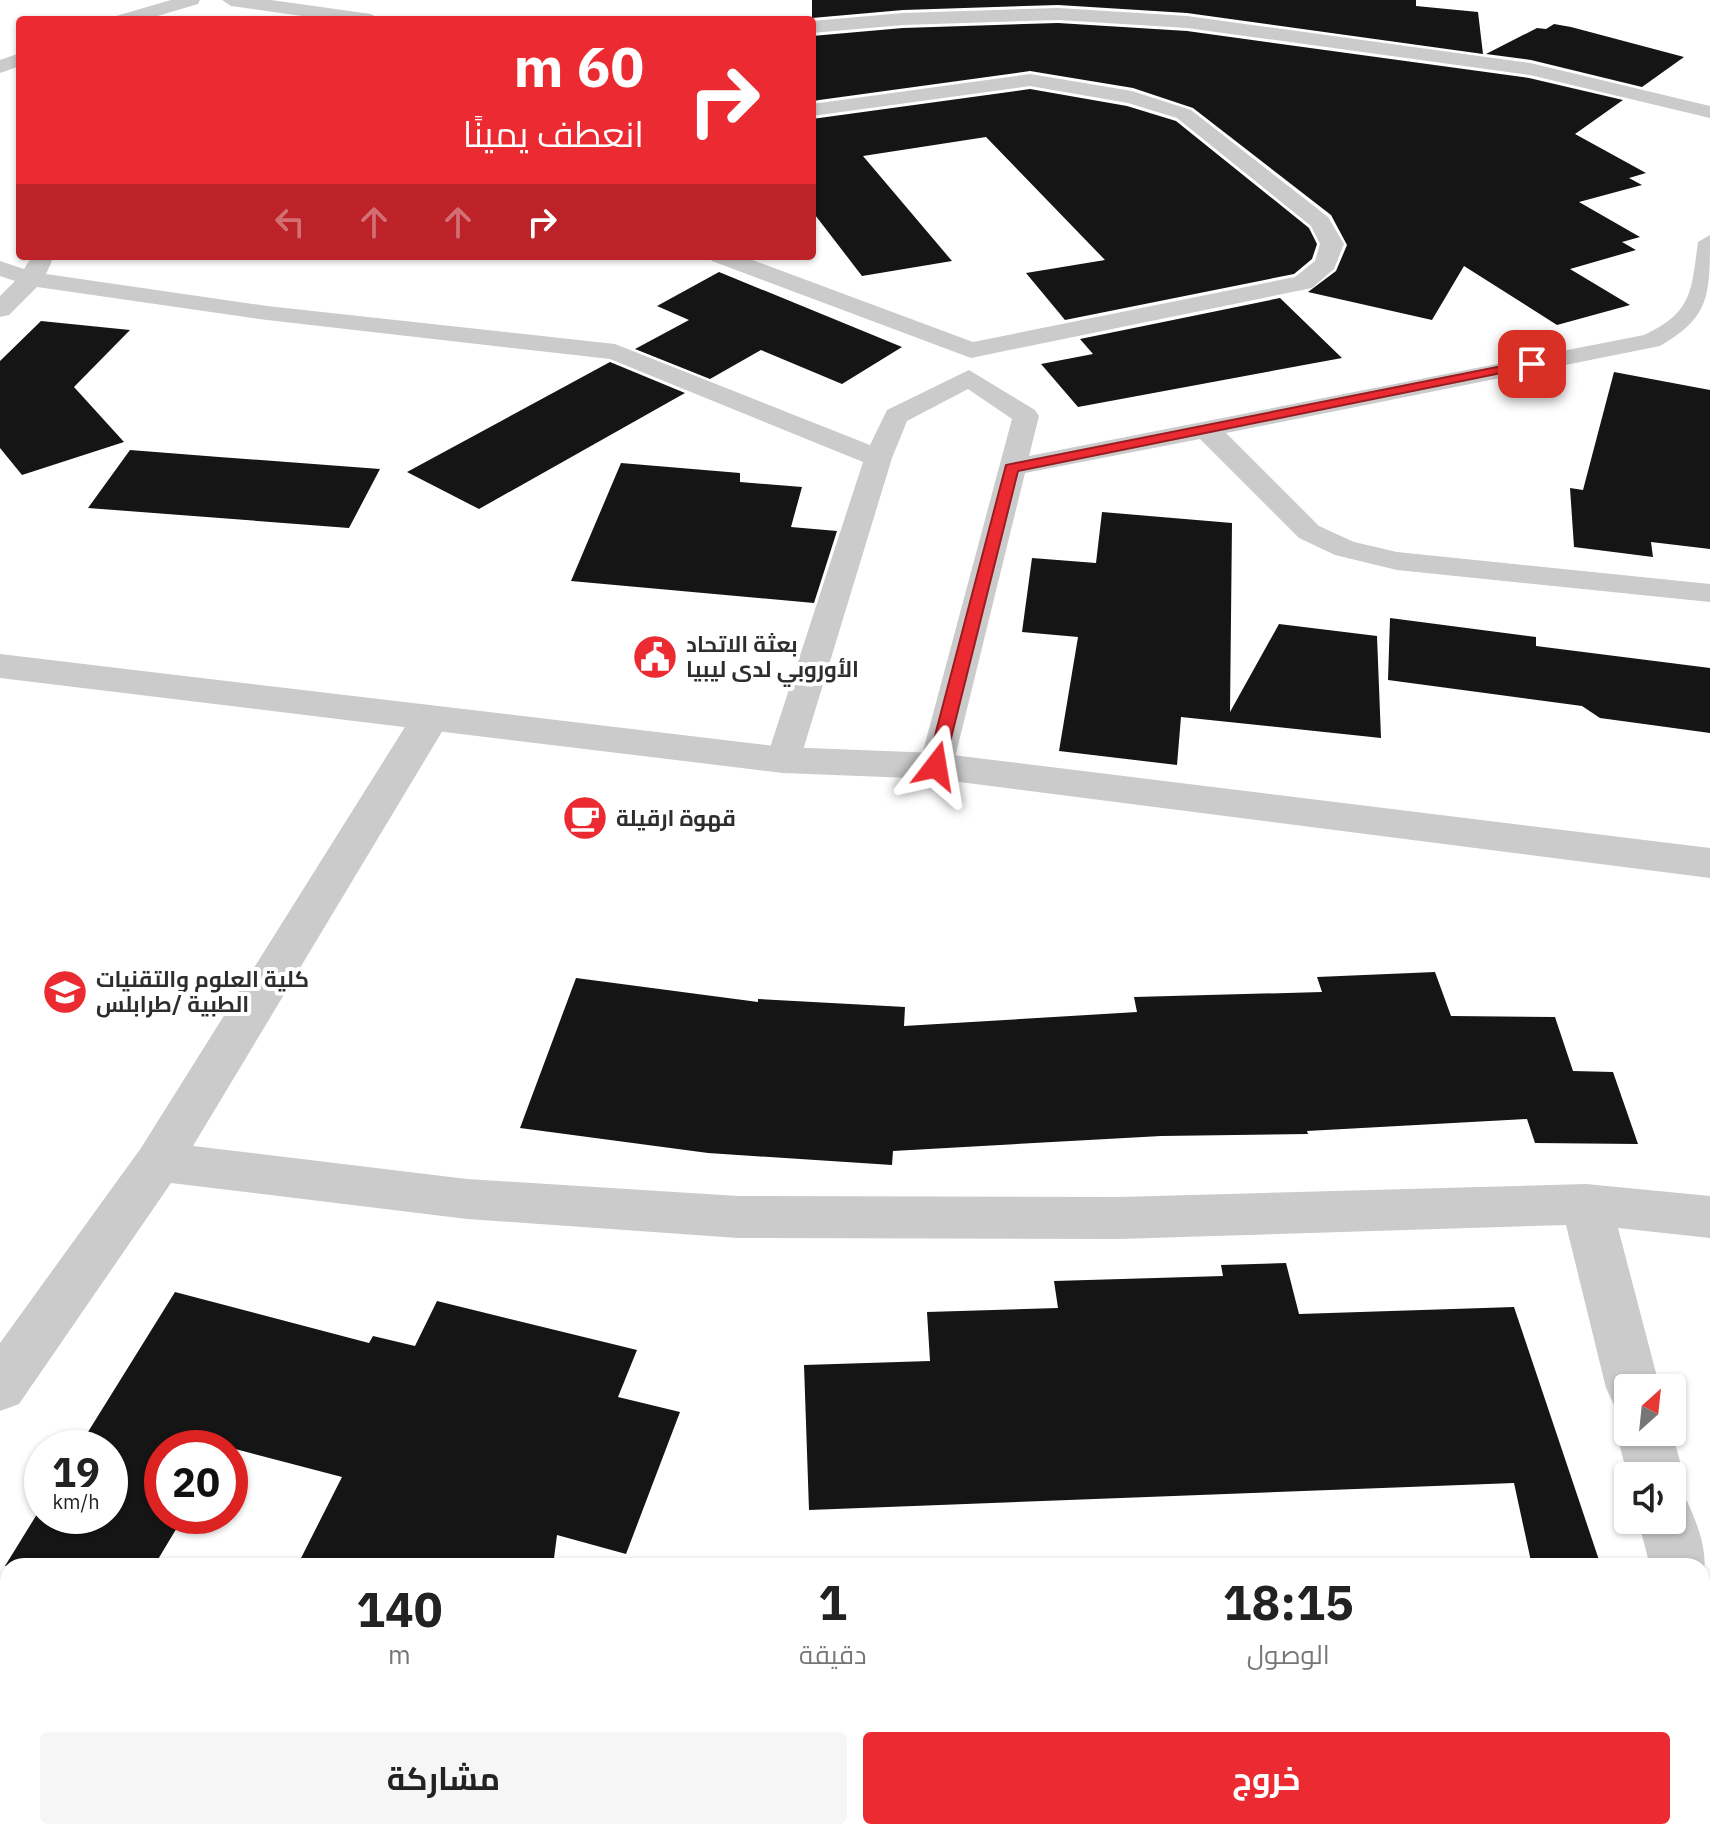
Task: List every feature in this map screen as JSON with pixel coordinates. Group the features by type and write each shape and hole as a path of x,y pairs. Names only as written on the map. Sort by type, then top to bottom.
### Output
{"street":[{"path":"0,666 429,720 783,760 936,766 1710,863"},
{"path":"0,1387 158,1162 429,720"},
{"path":"158,1162 467,1199 738,1217 1119,1218 1586,1204 1710,1217"},
{"path":"1586,1204 1629,1374"},
{"path":"1671,1534 1677,1558"}],"lane":[{"path":"137,16 191,0"},
{"path":"231,0 343,16"},
{"path":"816,27 903,19 1058,14 1187,22 1530,69 1710,112"},
{"path":"783,760 878,458 896,416 970,364 1303,283 1326,264 1332,244 1320,222 1184,114 1132,97 1030,80 816,109"},
{"path":"1011,468 1204,427 1651,341 1683,327 1700,307 1710,242"},
{"path":"729,260 970,364 1026,416 936,766"},
{"path":"0,268 37,267 267,313 615,352 878,458"},
{"path":"0,310 37,267"},
{"path":"1204,427 1309,532 1345,549 1397,561 1710,593"}],"building":[{"path":"812,0 1416,0 1416,6 1478,12 1483,54 1187,13 1058,5 812,16"},
{"path":"1058,23 1187,31 1529,78 1623,100 1575,134 1646,173 1629,178 1642,185 1579,202 1640,237 1622,242 1636,250 1570,269 1630,305 1557,325 1464,266 1432,320 1308,292 1336,271 1347,245 1331,215 1193,108 1133,88 1030,71 816,100 816,36 903,28"},
{"path":"1554,24 1684,57 1642,87 1531,60 1486,54 1537,28 1546,29"},
{"path":"1030,89 1127,106 1176,121 1309,228 1317,244 1312,259 1294,274 1065,320 1026,273 1105,260 986,137 863,156 952,261 862,276 816,216 816,118"},
{"path":"719,272 902,347 842,384 761,350 710,379 635,349 689,320 657,306"},
{"path":"1280,298 1342,358 1078,407 1041,364 1093,354 1080,339"},
{"path":"41,321 130,330 74,387 124,442 22,475 0,448 0,361"},
{"path":"610,362 685,393 479,509 407,472"},
{"path":"1614,372 1710,390 1710,549 1651,542 1653,557 1574,547 1570,488 1583,490"},
{"path":"130,450 380,469 349,528 88,508"},
{"path":"621,463 740,473 740,482 802,487 791,527 837,531 814,603 571,581"},
{"path":"1102,512 1232,523 1230,712 1279,624 1377,636 1381,738 1181,717 1177,765 1059,751 1078,637 1022,632 1032,558 1096,563"},
{"path":"1390,618 1536,637 1536,646 1710,668 1710,733 1600,718 1582,706 1388,680"},
{"path":"1435,972 1451,1016 1555,1017 1573,1071 1613,1072 1638,1144 1535,1143 1527,1119 1307,1131 1308,1134 1161,1136 893,1151 892,1165 708,1153 520,1128 576,978 758,1002 758,999 905,1007 904,1026 1137,1012 1134,997 1322,992 1317,977"},
{"path":"1286,1263 1299,1314 1514,1307 1598,1558 1530,1558 1514,1483 809,1510 804,1365 930,1361 927,1312 1058,1308 1054,1281 1223,1276 1221,1265"},
{"path":"175,1292 369,1343 373,1336 415,1346 437,1301 637,1350 618,1397 680,1412 626,1554 557,1535 554,1558 301,1558 342,1477 248,1452 248,1430 144,1430 144,1534 173,1534 159,1558 10,1558 25,1534 128,1534 128,1430 89,1430"}],"place":[{"name":"بعثة الاتحاد الأوروبي لدى ليبيا","path":"655,657"},
{"name":"قهوة ارقيلة","path":"585,818"},
{"name":"كلية العلوم والتقنيات الطبية /طرابلس","path":"65,992"}],"route":[{"path":"936,766 1011,468 1204,427 1532,364"}]}
